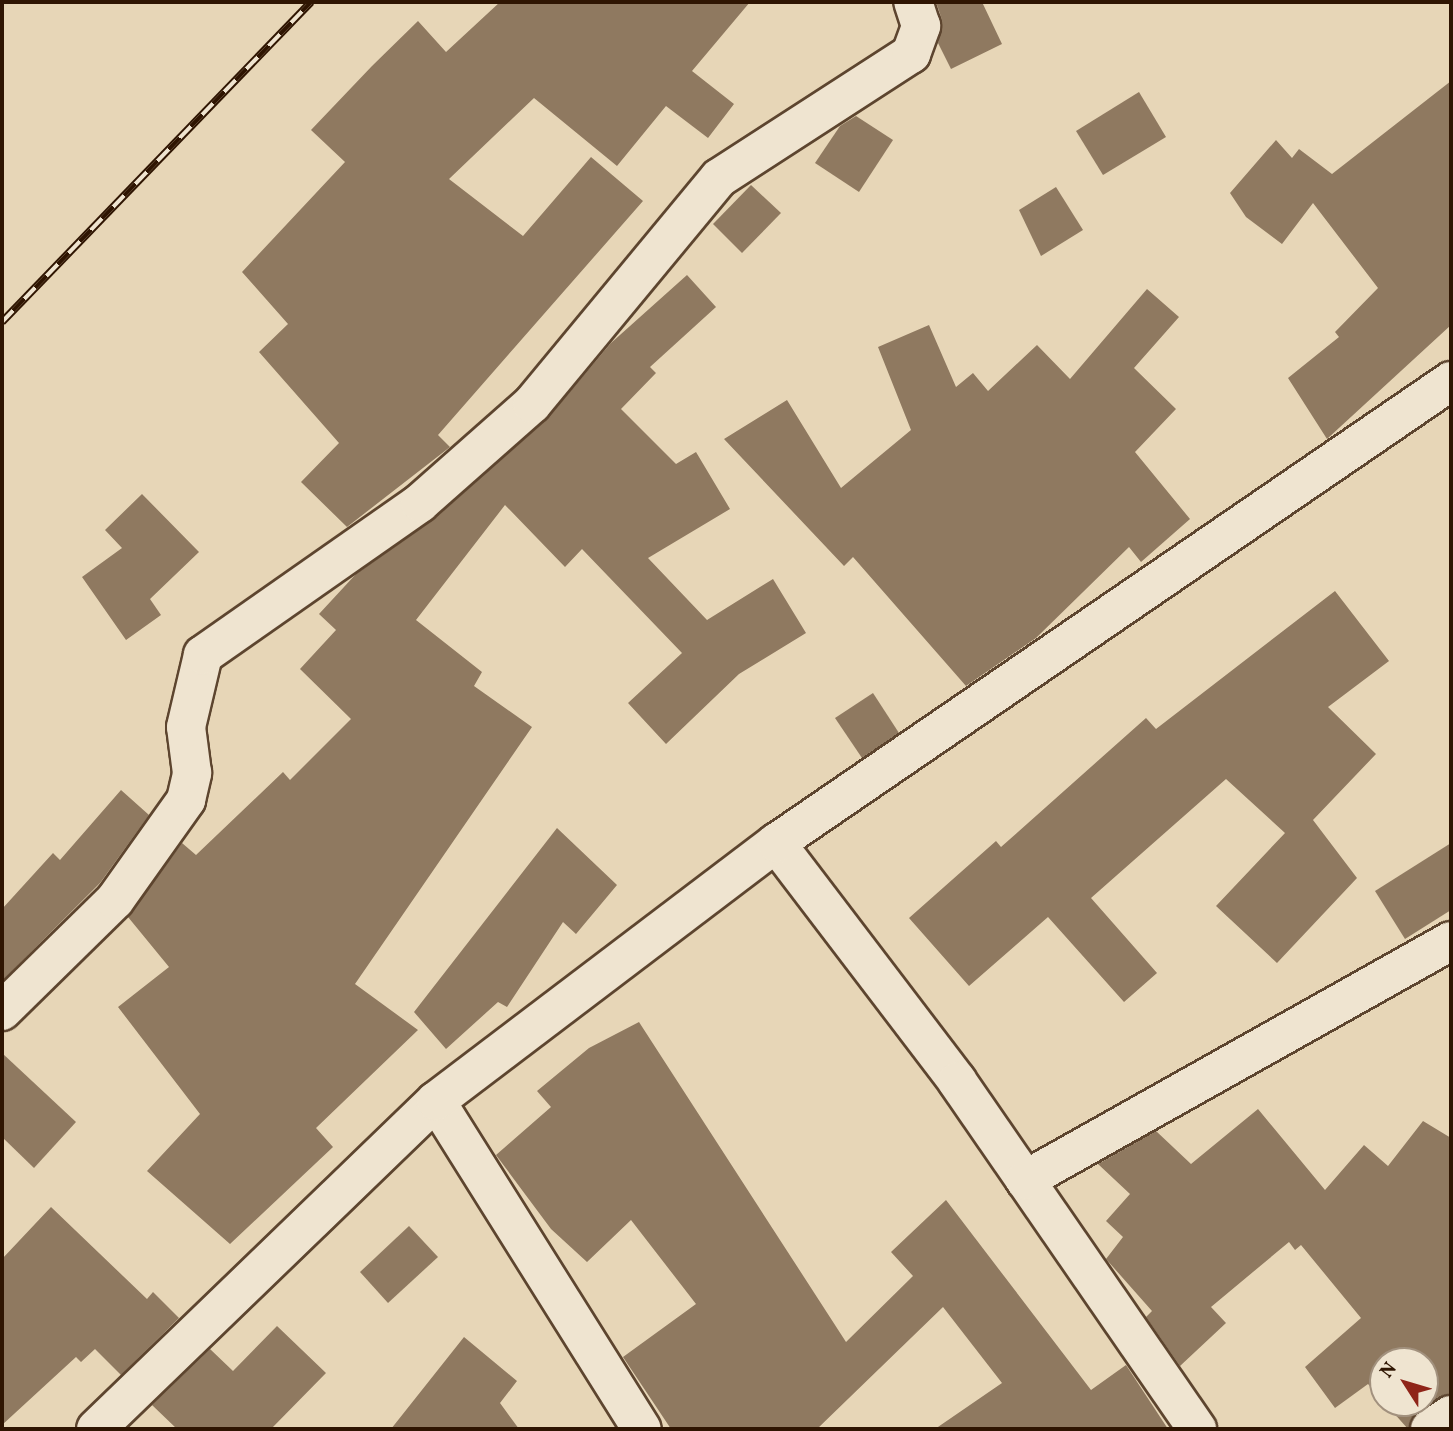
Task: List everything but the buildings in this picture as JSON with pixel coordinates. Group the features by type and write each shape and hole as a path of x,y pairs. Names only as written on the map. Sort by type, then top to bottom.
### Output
{"street":[{"path":"2,1011 115,900 186,800 192,773 186,727 203,655 420,503 532,404 719,178 911,54 921,26 913,2"},
{"path":"96,1429 436,1101 776,843 1451,382"},
{"path":"776,843 1025,1180 1197,1429"},
{"path":"1025,1180 1451,941"},
{"path":"436,1101 642,1429"},
{"path":"1430,1429 1451,1415"}],"railway":[{"path":"2,322 311,2"}]}
